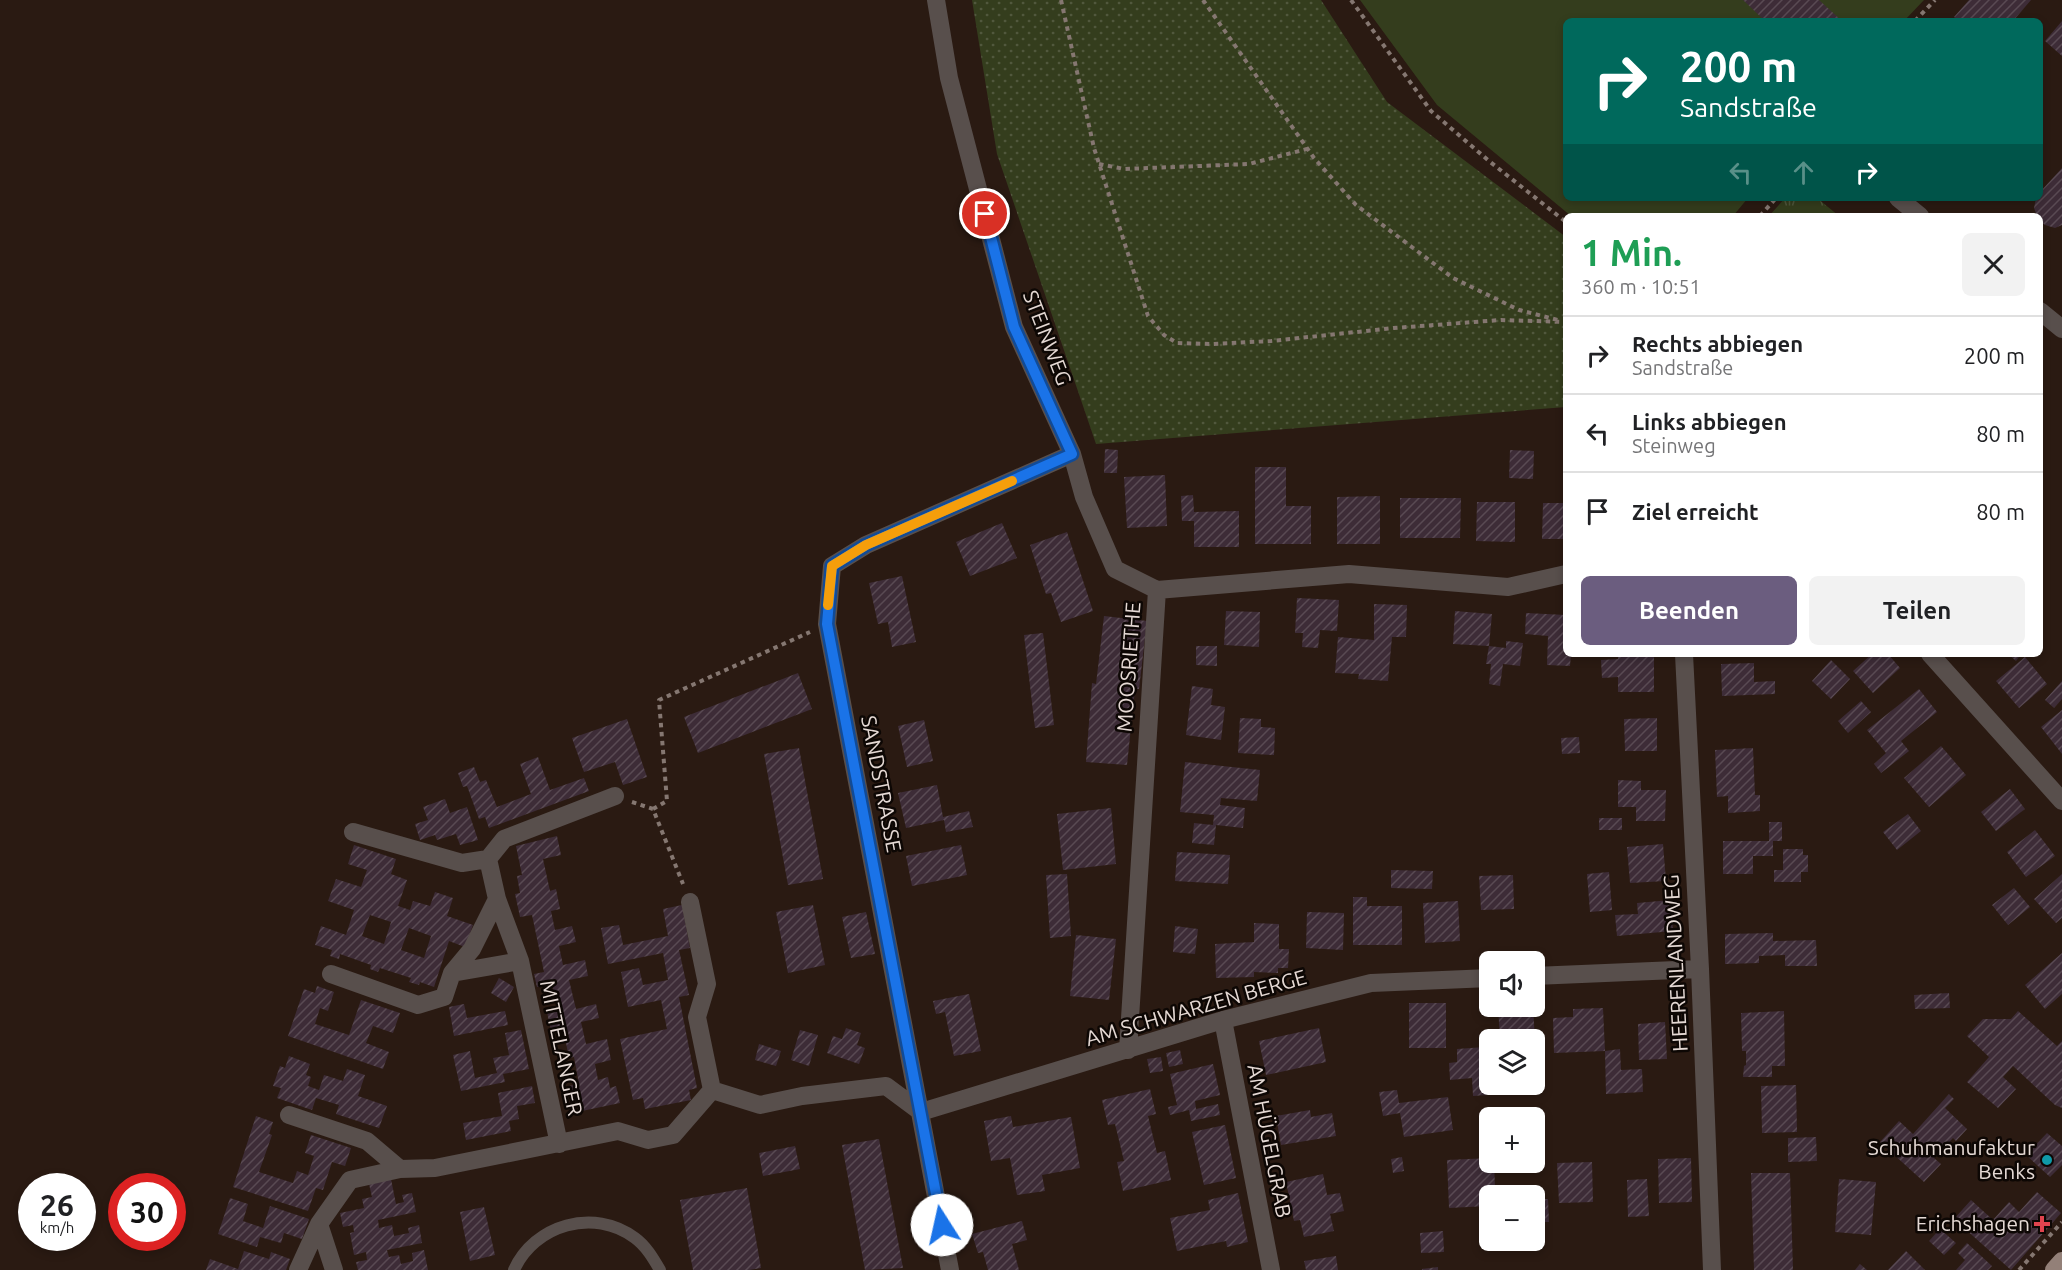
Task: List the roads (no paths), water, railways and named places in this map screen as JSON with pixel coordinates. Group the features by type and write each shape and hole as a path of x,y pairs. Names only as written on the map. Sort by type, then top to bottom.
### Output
{"main road":[{"path":"2054,1270 2062,1262"}],"street":[{"name":"STEINWEG","path":"936,0 950,78 1014,327 1072,454 1084,496 1115,569 1157,590"},
{"path":"1902,201 1916,213"},
{"path":"2043,313 2062,329"},
{"name":"SANDSTRASSE","path":"950,1270 827,624 832,566 866,545 1072,454"},
{"name":"MOOSRIETHE","path":"1128,1050 1157,590 1349,574 1508,586 1563,575"},
{"name":"HEERENLANDWEG","path":"1684,657 1712,1270"},
{"path":"1933,657 2062,801"},
{"path":"353,832 462,863 488,859 504,839 615,796"},
{"name":"MITTELANGER","path":"488,859 497,899 520,961 559,1144"},
{"path":"331,974 418,1005 444,997 452,973 472,948 497,899"},
{"path":"690,902 707,984 697,1017 712,1090"},
{"name":"MITTELANGER","path":"452,973 520,961"},
{"path":"1545,976 1700,969"},
{"name":"AM SCHWARZEN BERGE","path":"921,1112 1222,1020 1371,983 1479,978"},
{"name":"AM HÜGELGRAB","path":"1222,1020 1271,1270"},
{"path":"712,1090 760,1105 802,1096 886,1086 921,1112"},
{"path":"298,1270 320,1224 350,1180 400,1169 435,1168 618,1131 648,1140 673,1134 712,1090"},
{"path":"289,1115 367,1142 400,1169"},
{"path":"320,1224 334,1270"}],"lane":[{"path":"514,1270 531,1244 546,1233 572,1223 597,1222 616,1227 634,1237 649,1251 660,1270"}],"place":[{"name":"Schuhmanufaktur Benks","path":"2047,1160"},
{"name":"Erichshagen","path":"2042,1224"}]}
